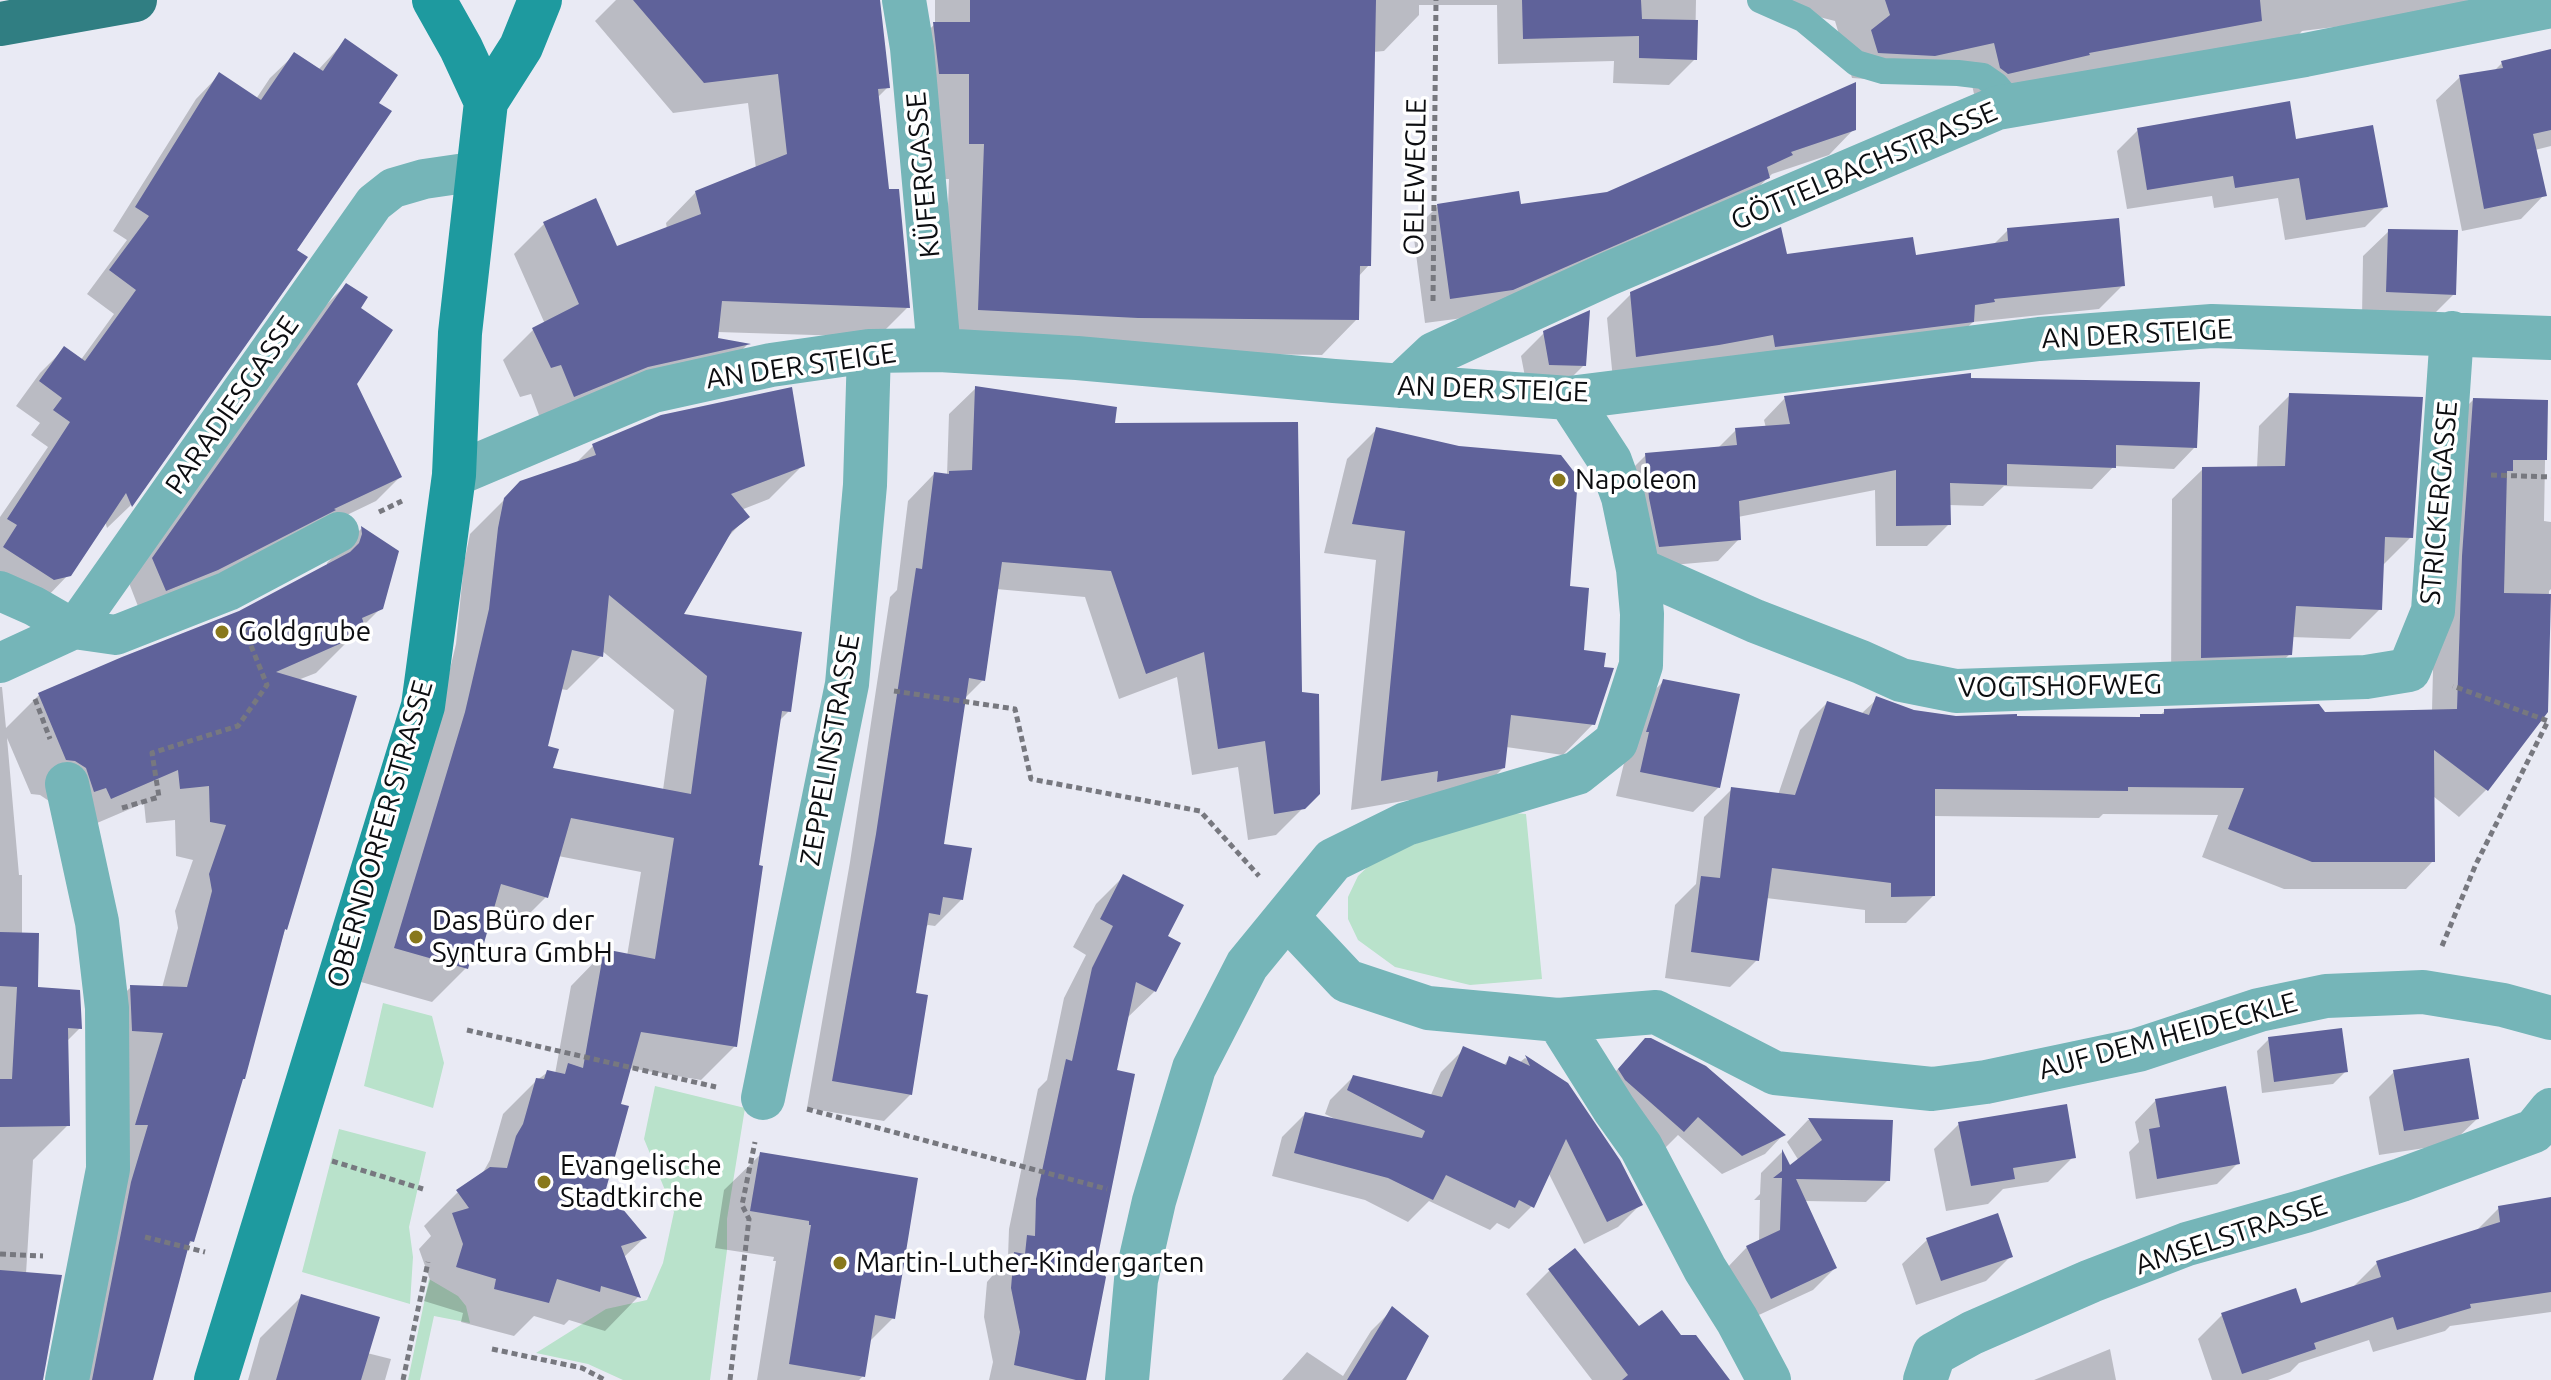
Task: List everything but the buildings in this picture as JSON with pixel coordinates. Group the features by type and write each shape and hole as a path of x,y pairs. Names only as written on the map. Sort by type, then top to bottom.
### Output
{"main road":[{"path":"0,24 135,0"},
{"path":"434,0 486,102"},
{"name":"OBERNDORFER STRASSE","path":"216,1380 423,706 454,475 460,333 486,102 521,47 540,0"}],"street":[{"name":"KÜFERGASSE","path":"904,0 912,48 939,350"},
{"name":"GÖTTELBACHSTRASSE","path":"1400,386 1434,354 1622,268 1997,108 2305,55 2551,6"},
{"name":"PARADIESGASSE","path":"74,629 374,203 393,188 424,179 479,171"},
{"name":"AN DER STEIGE","path":"454,475 653,391 771,365 869,351 939,350 1077,358 1569,398 2070,336 2212,326 2551,338"},
{"name":"STRICKERGASSE","path":"2409,670 2433,611 2452,333"},
{"name":"ZEPPELINSTRASSE","path":"763,1098 847,684 865,485 869,351"},
{"path":"1127,1380 1136,1280 1154,1201 1194,1068 1247,965 1333,860 1406,824 1577,773 1616,742 1641,665 1642,614 1638,569 1623,497 1610,461 1569,398"},
{"path":"0,591 74,629 116,635 228,591 339,532"},
{"name":"VOGTSHOFWEG","path":"1638,569 1755,621 1901,680 1956,691 2366,677 2409,670"},
{"path":"15,674 74,629"},
{"path":"67,1380 108,1169 107,1008 97,922 71,803"},
{"name":"AUF DEM HEIDECKLE","path":"1290,915 1347,981 1428,1008 1558,1020 1656,1012 1775,1073 1932,1089 1986,1082 2138,1050 2259,1010 2326,996 2423,992 2503,1005 2551,1018"},
{"path":"1558,1020 1641,1147 1705,1269 1769,1380"},
{"name":"AMSELSTRASSE","path":"1925,1380 1934,1354 1972,1333 2091,1281 2187,1244 2401,1180 2534,1131 2551,1110"}],"lane":[{"path":"1760,0 1803,19 1856,63 1883,71 1983,76 1996,85 2013,105"}],"path":[{"name":"OELEWEGLE","path":"1434,354 1436,0"},
{"path":"2442,473 2551,477"},
{"path":"339,532 454,475"},
{"path":"15,674 71,803 159,797 152,753 238,726 267,685 228,591"},
{"path":"2409,670 2548,721 2476,864 2423,992"},
{"path":"847,684 1015,709 1031,779 1200,811 1290,915"},
{"path":"467,1030 763,1098 1154,1201"},
{"path":"730,1380 749,1219 742,1205 763,1098"},
{"path":"373,1174 423,1189"},
{"path":"98,1225 252,1264"},
{"path":"403,1380 428,1262"},
{"path":"492,1349 582,1368 605,1380"}],"green space":[{"path":"1500,812 1526,814 1542,979 1470,985 1395,967 1358,940 1348,919 1348,897 1358,876 1377,858"},
{"path":"383,1003 432,1016 444,1063 433,1108 364,1086"},
{"path":"655,1086 745,1108 727,1219 727,1250 710,1380 623,1380 588,1364 536,1353 606,1309 647,1300 663,1263 674,1212 644,1139"},
{"path":"339,1129 426,1152 409,1227 413,1257 410,1304 302,1272"},
{"path":"429,1279 458,1296 466,1306 470,1323 434,1316 420,1380 408,1380"}],"place":[{"name":"Napoleon","path":"1559,480"},
{"name":"Goldgrube","path":"222,632"},
{"name":"Das Büro der Syntura GmbH","path":"416,937"},
{"name":"Evangelische Stadtkirche","path":"544,1182"},
{"name":"Martin-Luther-Kindergarten","path":"840,1263"}]}
